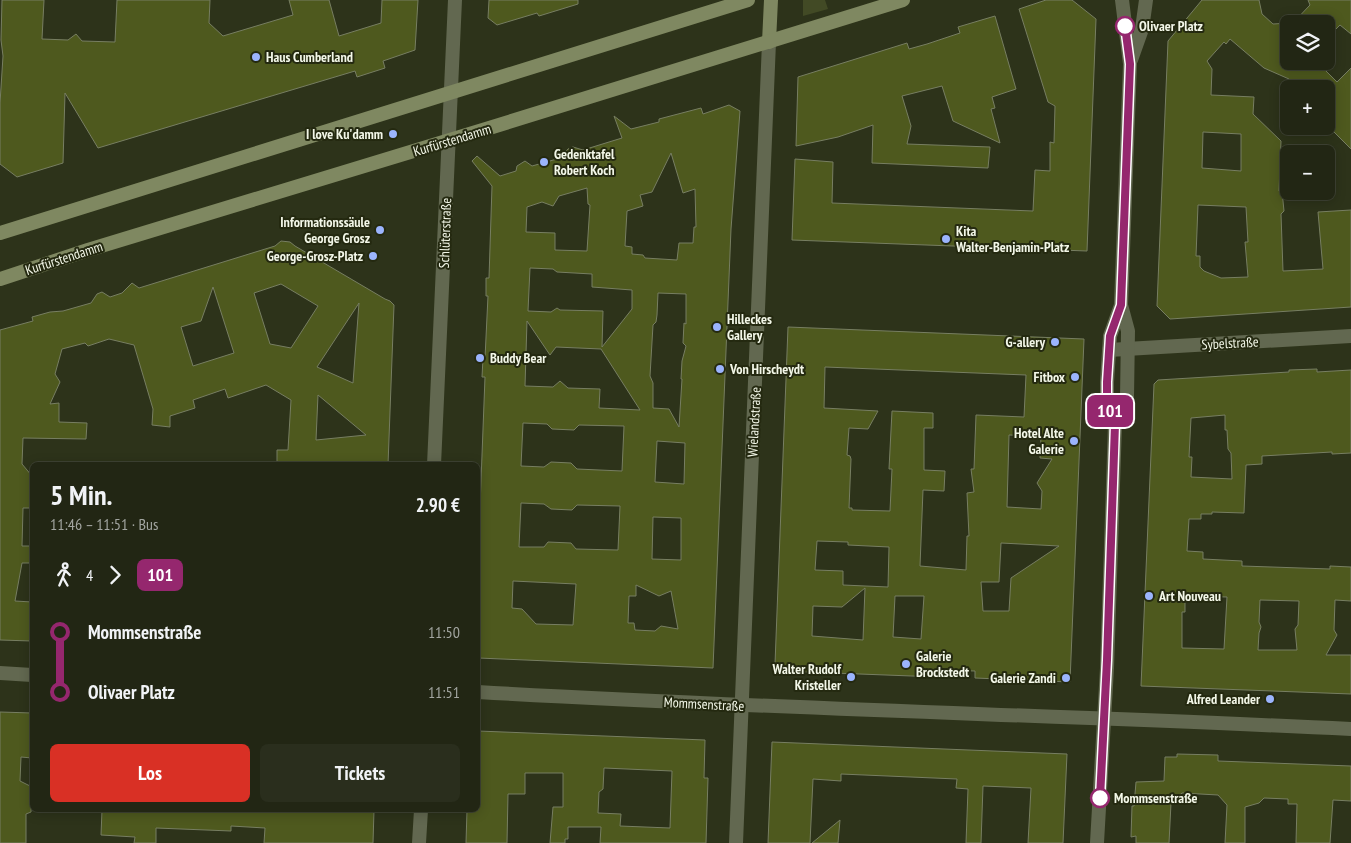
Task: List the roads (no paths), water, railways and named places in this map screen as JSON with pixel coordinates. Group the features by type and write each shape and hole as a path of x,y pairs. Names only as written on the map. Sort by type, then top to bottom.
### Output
{"main road":[{"path":"0,233 748,0"},
{"name":"Wielandstraße","path":"769,42 771,0"},
{"name":"Kurfürstendamm","path":"0,279 97,247 449,141 903,0"}],"street":[{"name":"Schlüterstraße","path":"434,462 455,0"},
{"path":"1115,424 1127,397 1128,350 1128,331 1121,305 1130,64 1122,0"},
{"path":"1130,64 1142,29 1146,0"},
{"name":"Wielandstraße","path":"736,843 756,395 769,42"},
{"path":"1097,843 1104,718 1115,424 1109,409 1107,396 1109,350 1110,336 1121,305"},
{"name":"Sybelstraße","path":"1109,350 1351,336"},
{"path":"0,673 30,674"},
{"name":"Mommsenstraße","path":"480,692 741,706 1104,718 1351,729"},
{"path":"419,843 421,812"}],"place":[{"name":"Olivaer Platz","path":"1125,26"},
{"name":"Haus Cumberland","path":"256,57"},
{"name":"I love Ku'damm","path":"393,134"},
{"name":"Gedenktafel Robert Koch","path":"544,162"},
{"name":"Informationssäule George Grosz","path":"380,230"},
{"name":"Kita Walter-Benjamin-Platz","path":"946,239"},
{"name":"George-Grosz-Platz","path":"373,256"},
{"name":"Hilleckes Gallery","path":"717,327"},
{"name":"G-allery","path":"1055,342"},
{"name":"Buddy Bear","path":"480,358"},
{"name":"Von Hirscheydt","path":"720,369"},
{"name":"Fitbox","path":"1075,377"},
{"name":"Hotel Alte Galerie","path":"1074,441"},
{"name":"Art Nouveau","path":"1149,596"},
{"name":"Galerie Brockstedt","path":"906,664"},
{"name":"Walter Rudolf Kristeller","path":"851,677"},
{"name":"Galerie Zandi","path":"1066,678"},
{"name":"Alfred Leander","path":"1270,699"},
{"name":"Mommsenstraße","path":"1100,798"}]}
